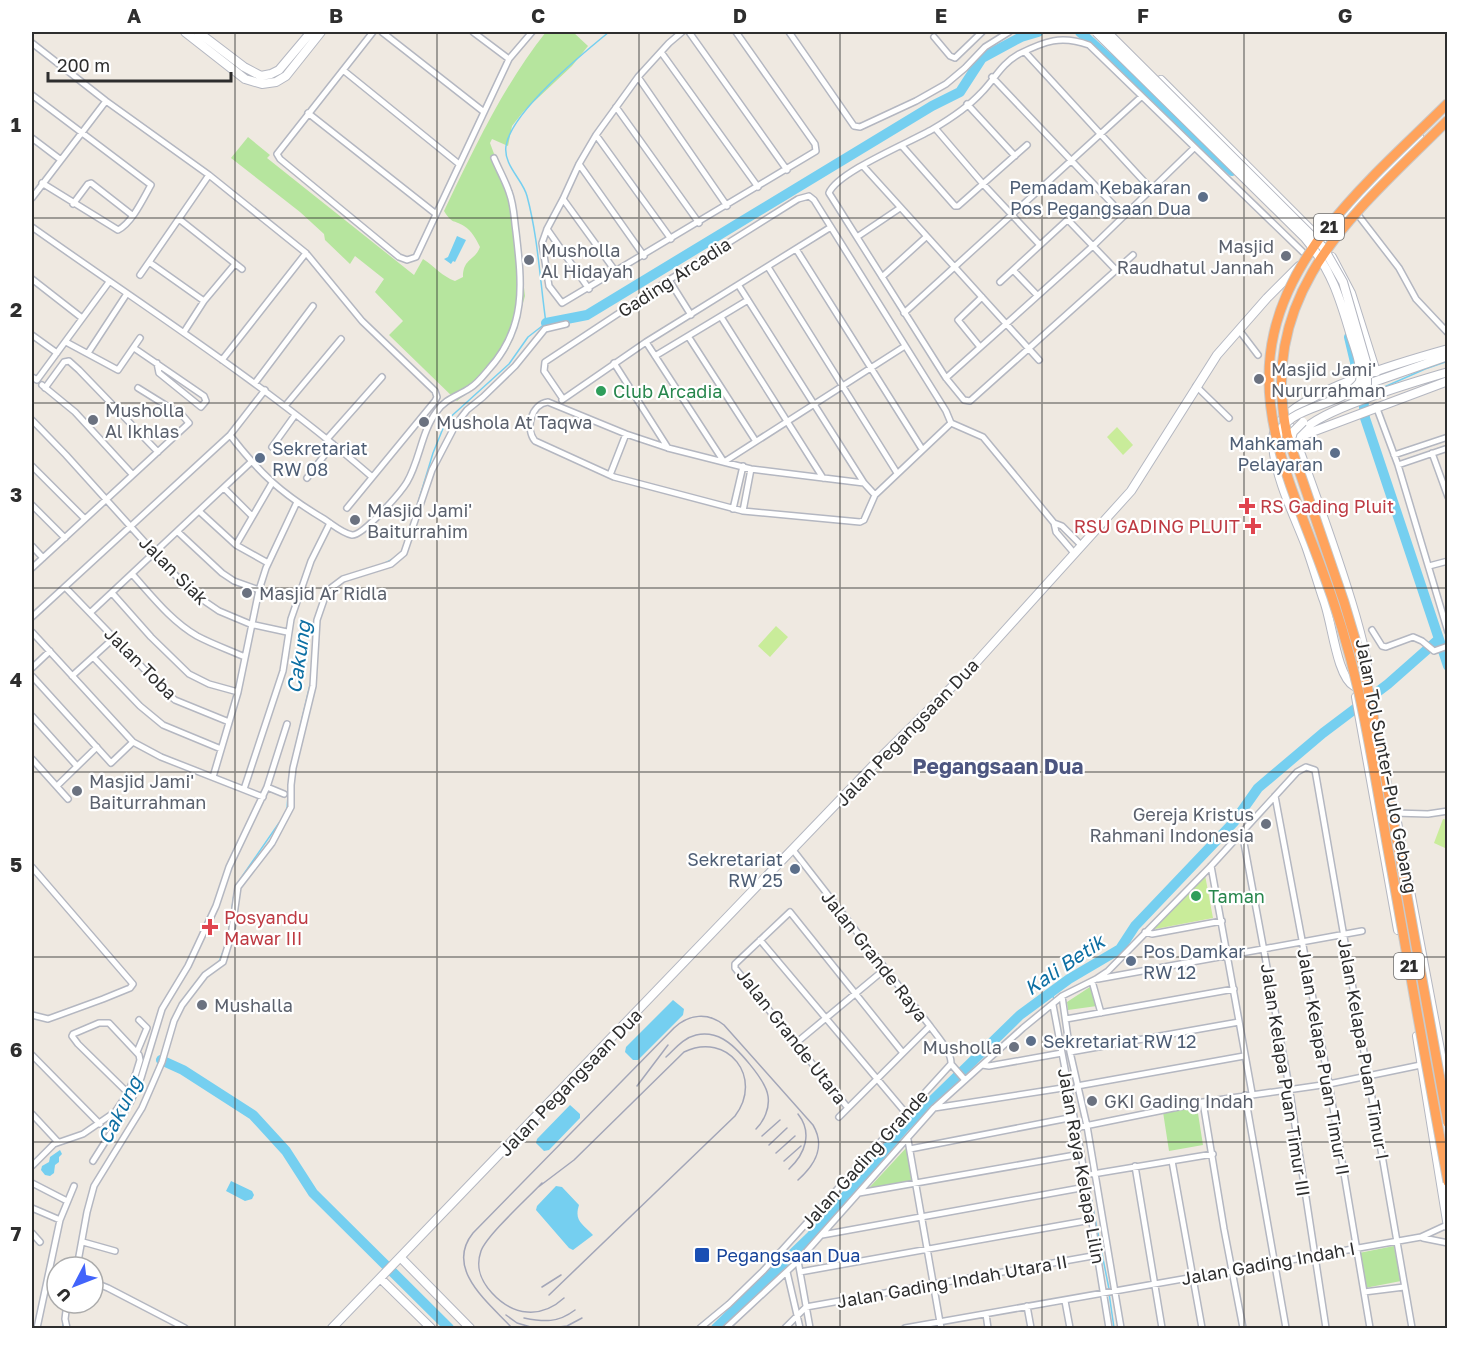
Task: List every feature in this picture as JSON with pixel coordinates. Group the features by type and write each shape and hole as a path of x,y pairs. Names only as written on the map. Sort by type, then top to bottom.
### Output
{"highway":[{"name":"Jalan Tol Sunter–Pulo Gebang","path":"1448,105 1348,204 1303,262 1286,292 1279,313 1271,345 1268,383 1276,442 1336,608 1358,690 1448,1182"},
{"name":"Jalan Tol Sunter–Pulo Gebang","path":"1448,120 1354,216 1317,263 1299,297 1288,325 1281,382 1287,435 1344,602 1371,700 1448,1123"}],"main road":[{"path":"185,32 245,79 262,84 280,81 305,46 311,32"},
{"path":"198,32 244,67 261,76 279,70 321,32"},
{"path":"1096,32 1318,253 1336,285 1358,359 1360,382 1352,391 1287,420 1280,429 1277,441 1287,476 1329,592 1352,676 1422,1065 1447,1226"},
{"path":"1107,32 1310,233 1323,248 1343,282 1367,365 1367,384 1357,398 1303,422 1293,432 1290,444 1339,586 1366,684 1406,858 1448,1092"},
{"path":"1112,32 1322,240 1340,268 1351,293 1376,375"},
{"name":"Jalan Pegangsaan Dua","path":"332,1329 886,752 972,667 1131,491 1217,355 1267,298 1448,105"},
{"path":"1295,409 1346,393 1376,375 1448,349"},
{"path":"1354,686 1348,683 1342,670 1325,602 1278,471 1273,447 1274,433 1281,421 1303,402 1357,379 1448,356"},
{"path":"1366,684 1369,672 1365,653 1339,563 1297,443 1299,434 1314,421 1374,396 1448,372"},
{"path":"1281,421 1304,435 1360,412 1448,381"},
{"path":"1288,500 1314,490"},
{"path":"1363,739 1379,739"},
{"path":"399,1260 470,1329"},
{"path":"382,1278 430,1329"}],"street":[{"path":"373,32 277,153 399,256 407,260 416,257 509,59 532,32"},
{"path":"382,32 484,112"},
{"path":"473,32 509,59"},
{"path":"682,32 638,77 596,135 547,229 542,243 545,268 549,286 559,301 566,302 589,289 816,151 815,144 736,32"},
{"path":"688,32 787,170"},
{"path":"789,32 854,126 860,128 946,84 985,47 1009,32"},
{"path":"934,37 950,56 955,58 982,32"},
{"path":"975,39 985,47"},
{"path":"1133,255 970,401 964,400 946,378 904,314 829,194 839,181 935,128 967,105 980,95 992,77 1007,62 1049,42 1063,39 1076,40 1089,45 1194,148 1310,254"},
{"path":"32,43 106,101 209,175 306,253 362,321 437,394 435,401 347,508"},
{"path":"661,52 758,187"},
{"path":"1024,52 1151,189"},
{"path":"343,70 459,164"},
{"path":"638,77 727,206"},
{"path":"992,77 1124,216"},
{"path":"32,95 151,184 122,229 118,230 32,182"},
{"path":"904,314 1141,97"},
{"path":"32,198 106,101"},
{"path":"967,105 1015,156"},
{"path":"616,107 699,223"},
{"path":"308,113 436,214"},
{"path":"935,128 1040,245"},
{"path":"596,135 671,239"},
{"path":"32,138 60,160"},
{"path":"902,146 955,206 1027,145"},
{"path":"946,378 1094,245 1194,148"},
{"path":"230,435 251,462 272,483 297,502 352,535 358,534 382,511 407,482 415,466 424,435 437,411 447,400 470,388 498,359 510,340 522,290 514,210 494,158"},
{"path":"579,164 644,256"},
{"path":"863,166 1039,360"},
{"path":"140,275 209,175"},
{"path":"73,204 91,183 132,215"},
{"name":"Gading Arcadia","path":"563,399 544,371 545,362 769,216 808,196 814,200 951,423"},
{"path":"563,199 616,272"},
{"path":"857,237 900,208"},
{"path":"1352,208 1400,268 1416,299 1448,333"},
{"path":"1000,282 1077,211"},
{"path":"179,219 242,269"},
{"path":"1068,220 1116,270"},
{"path":"32,227 126,295 184,332 265,390 372,476"},
{"path":"555,405 646,342 831,227"},
{"path":"547,229 589,289"},
{"path":"882,277 926,237"},
{"path":"796,249 922,449"},
{"path":"222,360 306,253"},
{"path":"149,261 204,301"},
{"path":"184,332 204,301 235,264"},
{"path":"768,267 897,473"},
{"path":"1013,270 1037,295"},
{"path":"32,279 82,318"},
{"path":"669,280 692,315"},
{"path":"32,377 37,380 109,282"},
{"path":"739,286 864,483 875,495"},
{"path":"88,353 126,295"},
{"path":"980,347 958,320 982,297"},
{"path":"655,356 748,300"},
{"path":"255,383 313,306"},
{"path":"721,317 823,478"},
{"path":"80,1255 94,1186 142,1108 162,1060 174,1021 183,1003 205,975 223,962 231,936 238,887 273,843 291,807 293,768 313,686 317,620 327,591 342,579 391,564 404,553 432,471 456,424 467,410 515,366 545,329 566,324"},
{"path":"1239,330 1258,355"},
{"path":"32,335 57,353"},
{"path":"688,336 755,440"},
{"path":"66,342 117,370 140,338"},
{"path":"285,406 341,339"},
{"path":"646,342 724,462"},
{"path":"724,462 905,346"},
{"path":"134,348 157,363 206,398 201,407 159,373 157,363"},
{"path":"132,474 75,412 44,387 64,362 69,361 80,370 158,452"},
{"path":"614,363 668,448"},
{"path":"307,478 330,442 382,377"},
{"path":"1196,385 1229,418"},
{"path":"32,568 189,423 188,420 138,388"},
{"name":"Jalan Siak","path":"32,617 230,435 265,390"},
{"path":"864,483 752,469 668,448 626,434 548,402 536,407 530,424 529,431 535,441 610,475 743,511 860,522 864,520 875,495 951,423 983,437 1054,523 1056,532 1072,555"},
{"path":"1374,407 1398,465 1448,632"},
{"path":"272,447 295,415"},
{"path":"32,421 66,454 130,526"},
{"path":"610,475 626,434"},
{"path":"1394,455 1448,437"},
{"path":"1398,465 1448,448"},
{"path":"1432,453 1448,496"},
{"path":"91,612 251,462"},
{"path":"32,466 85,519"},
{"path":"733,509 743,466"},
{"path":"743,511 752,469"},
{"path":"236,545 272,483"},
{"path":"224,488 252,516"},
{"path":"213,777 238,692 250,624 259,590 268,563 297,502"},
{"path":"32,505 65,538"},
{"path":"200,512 236,545 268,563"},
{"path":"244,789 283,671 287,632 306,574 330,523"},
{"path":"1054,523 1062,526 1082,546"},
{"name":"Jalan Siak","path":"130,526 197,596 219,611 250,624 287,632"},
{"path":"178,532 222,573 234,581 259,590"},
{"path":"32,546 43,558"},
{"path":"1429,566 1448,561"},
{"path":"132,574 168,614 185,628 245,657"},
{"name":"Jalan Toba","path":"65,587 175,700 229,722"},
{"path":"112,592 151,637 189,674 208,684 238,692"},
{"path":"1372,630 1382,646 1386,647 1413,637 1434,651 1448,646"},
{"path":"32,632 133,742 161,757 263,797"},
{"path":"72,676 114,638"},
{"path":"32,668 50,651"},
{"path":"93,657 140,706 163,725 221,749"},
{"path":"32,676 112,763 133,742"},
{"path":"32,716 76,765"},
{"path":"93,1161 131,1101 141,1078 164,1002 194,953 216,906 229,867 267,787 287,724"},
{"path":"57,786 97,747"},
{"path":"32,759 68,799"},
{"name":"Jalan Kelapa Puan Timur I","path":"1275,796 1304,767 1315,770 1412,1329"},
{"path":"267,787 284,794"},
{"path":"726,1329 798,1261 908,1140 934,1108 965,1078 1057,1001 1094,980 1121,959 1275,796"},
{"name":"Jalan Kelapa Puan Timur II","path":"1275,796 1329,1084 1370,1329"},
{"path":"1395,813 1428,814 1448,811"},
{"name":"Jalan Kelapa Puan Timur III","path":"1242,832 1289,1089 1326,1329"},
{"name":"Jalan Grande Raya","path":"793,850 930,1026 951,1057 952,1065 965,1078"},
{"path":"1211,866 1234,989 1286,1329"},
{"path":"32,867 133,985 103,999 48,1019 32,1015"},
{"path":"903,1053 790,912 760,940 877,1080 896,1101 900,1101 907,1111"},
{"path":"1145,932 1152,934 1222,921"},
{"path":"1094,980 1362,931"},
{"name":"Jalan Grande Utara","path":"760,940 735,964 735,968 848,1108"},
{"path":"796,1042 885,969"},
{"path":"1094,980 1101,1012"},
{"path":"1066,1019 1234,989"},
{"name":"Jalan Raya Kelapa Lilin","path":"1057,1001 1066,1019 1077,1086 1081,1154 1091,1220 1098,1255 1121,1329"},
{"name":"Jalan Raya Kelapa Lilin","path":"1057,1001 1062,1053 1074,1117 1080,1127 1093,1174 1109,1292 1109,1329"},
{"path":"136,1052 147,1028 139,1020"},
{"path":"32,1166 43,1153 58,1142 82,1134 115,1112 128,1093 140,1064 140,1057 109,1023 104,1022 88,1027 72,1035 73,1039 128,1093"},
{"path":"1070,1052 1239,1022"},
{"path":"839,1117 930,1026"},
{"path":"981,1066 1062,1053"},
{"path":"32,1055 100,1124"},
{"path":"1077,1086 1244,1056"},
{"path":"1080,1127 1203,1102 1329,1084 1442,1061"},
{"name":"Jalan Gading Grande","path":"700,1329 763,1271 907,1111 952,1065"},
{"path":"934,1108 1069,1087"},
{"path":"1203,1102 1243,1329"},
{"path":"32,1114 58,1142"},
{"path":"910,1149 1074,1117"},
{"path":"908,1140 941,1326"},
{"path":"859,1193 1081,1154"},
{"path":"1093,1174 1213,1154"},
{"path":"1172,1161 1202,1329"},
{"path":"1135,1166 1162,1329"},
{"path":"32,1183 67,1201"},
{"path":"38,1329 60,1220 74,1186"},
{"path":"822,1235 1086,1187"},
{"path":"32,1208 60,1220"},
{"path":"800,1272 1091,1220"},
{"name":"Jalan Gading Indah I","path":"905,1329 941,1326 1027,1306 1421,1237 1447,1226"},
{"path":"32,1233 40,1242"},
{"name":"Jalan Gading Indah I","path":"1421,1237 1448,1243"},
{"path":"83,1242 115,1251"},
{"name":"Jalan Gading Indah Utara II","path":"806,1307 1098,1255"},
{"path":"798,1261 810,1329"},
{"path":"787,1272 800,1329"},
{"path":"105,1287 185,1329"},
{"path":"1364,1292 1404,1287"},
{"path":"1065,1301 1070,1329"},
{"path":"1027,1306 1030,1329"},
{"path":"785,1329 806,1307"},
{"path":"986,1314 988,1329"}],"green space":[{"path":"546,32 573,32 588,46 572,66 523,112 512,126 508,146 492,139 490,143 515,210 525,296 507,351 473,388 457,401 389,335 403,321 375,292 384,279 355,256 350,264 325,240 324,234 300,212 231,158 248,137 270,155 267,158 414,275 423,259 455,281 463,277 465,266 480,247 469,230 451,220 444,211 503,96"},
{"path":"1117,427 1133,445 1123,455 1107,437"},
{"path":"776,626 788,637 770,657 758,646"},
{"path":"1443,819 1448,820 1445,848 1434,843"},
{"name":"Taman","path":"1205,875 1213,918 1150,930"},
{"path":"1093,985 1097,1006 1068,1010 1067,1002"},
{"path":"1197,1107 1203,1145 1169,1151 1163,1112"},
{"path":"907,1147 914,1182 868,1189"},
{"path":"1394,1246 1401,1281 1365,1288 1359,1253"}],"water":[{"path":"457,236 466,240 455,262 451,264 444,259 448,257"},
{"path":"673,1000 684,1009 683,1015 638,1060 633,1060 625,1052 626,1047"},
{"path":"570,1105 580,1114 580,1118 549,1150 544,1151 536,1143 537,1139"},
{"path":"60,1150 62,1154 55,1165 54,1173 50,1176 45,1175 41,1170 42,1166"},
{"path":"231,1181 252,1191 254,1195 252,1199 245,1201 226,1191"},
{"path":"556,1186 562,1187 579,1205 578,1218 593,1235 573,1250 536,1210"}],"waterway":[{"name":"Cakung","path":"414,516 433,453 446,421 509,364 528,337 546,323 531,212 525,190 507,160 506,146 511,132 520,117 549,84 609,32"},
{"path":"546,323 587,315 932,106 960,92 982,58 1021,37 1038,32"},
{"path":"1080,32 1232,171"},
{"path":"1349,337 1363,396 1365,418 1448,666"},
{"path":"1373,392 1448,361"},
{"name":"Cakung","path":"383,564 395,558"},
{"name":"Kali Betik","path":"716,1328 811,1236 904,1128 1020,1015 1069,979 1120,949 1135,926 1234,822 1258,788 1323,733 1388,684 1439,639"},
{"name":"Cakung","path":"294,753 311,681"},
{"name":"Cakung","path":"287,809 289,781"},
{"name":"Cakung","path":"239,881 279,823"},
{"name":"Cakung","path":"231,916 234,894"},
{"name":"Cakung","path":"219,962 223,952"},
{"name":"Cakung","path":"180,1003 201,976"},
{"path":"1052,992 1054,1000"},
{"path":"161,1060 183,1070 253,1115 286,1151 313,1193 449,1328"},
{"path":"1090,1193 1109,1289"},
{"path":"1109,1293 1114,1328"},
{"name":"Cakung","path":"63,1322 63,1328"}],"tram line":[{"path":"512,1328 473,1285 464,1260 465,1246 473,1233 680,1023 699,1016 712,1018 724,1025 813,1125 819,1141 817,1155 814,1162 798,1180"},
{"path":"666,1057 691,1036 713,1035 729,1043 750,1064 766,1089 767,1110 756,1129"},
{"path":"637,1086 668,1045"},
{"path":"537,1188 574,1160 684,1052 700,1047 715,1048 727,1053 737,1062 743,1074 745,1087 743,1101 735,1116 549,1295"},
{"path":"789,1169 799,1157 805,1143 805,1128 798,1114"},
{"path":"762,1136 780,1120"},
{"path":"769,1145 787,1128"},
{"path":"776,1153 795,1136"},
{"path":"784,1161 801,1146"},
{"path":"542,1183 499,1226 485,1244 479,1257 479,1269 482,1279 492,1293 500,1301 518,1310 537,1312 555,1305 564,1298"},
{"path":"542,1287 561,1275"},
{"path":"524,1318 551,1320 563,1317 575,1310"},
{"path":"506,1315 517,1323 534,1328"},
{"path":"551,1328 567,1326 582,1318"}],"place":[{"name":"Pemadam Kebakaran Pos Pegangsaan Dua","path":"1203,197"},
{"name":"Masjid Raudhatul Jannah","path":"1286,256"},
{"name":"Musholla Al Hidayah","path":"529,260"},
{"name":"Masjid Jami' Nururrahman","path":"1259,379"},
{"name":"Club Arcadia","path":"601,391"},
{"name":"Musholla Al Ikhlas","path":"93,420"},
{"name":"Mushola At Taqwa","path":"424,422"},
{"name":"Mahkamah Pelayaran","path":"1335,453"},
{"name":"Sekretariat RW 08","path":"260,458"},
{"name":"RS Gading Pluit","path":"1247,506"},
{"name":"Masjid Jami' Baiturrahim","path":"355,520"},
{"name":"RSU GADING PLUIT","path":"1253,526"},
{"name":"Masjid Ar Ridla","path":"247,593"},
{"name":"Masjid Jami' Baiturrahman","path":"77,791"},
{"name":"Gereja Kristus Rahmani Indonesia","path":"1266,824"},
{"name":"Sekretariat RW 25","path":"795,869"},
{"name":"Taman","path":"1196,896"},
{"name":"Posyandu Mawar III","path":"210,927"},
{"name":"Pos Damkar RW 12","path":"1131,961"},
{"name":"Mushalla","path":"202,1005"},
{"name":"Sekretariat RW 12","path":"1031,1041"},
{"name":"Musholla","path":"1014,1047"},
{"name":"GKI Gading Indah","path":"1092,1101"},
{"name":"Pegangsaan Dua","path":"702,1255"}],"district":[{"name":"Pegangsaan Dua","path":"998,766"}]}
